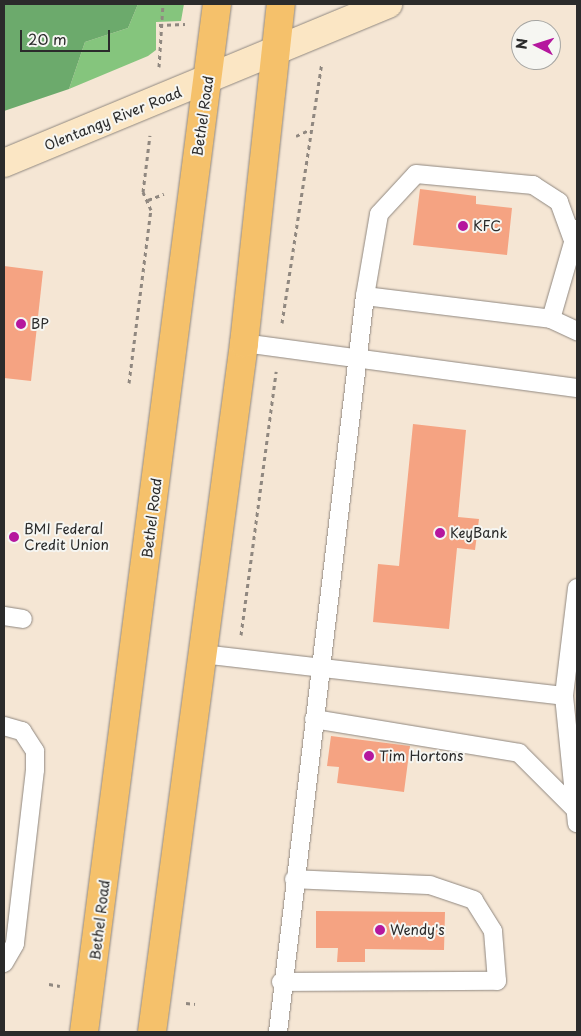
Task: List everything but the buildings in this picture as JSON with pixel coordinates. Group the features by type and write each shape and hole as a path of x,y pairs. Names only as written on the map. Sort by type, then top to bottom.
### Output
{"main road":[{"name":"Bethel Road","path":"84,1032 217,4"},
{"path":"152,1032 244,343 267,149 281,4"},
{"name":"Olentangy River Road","path":"4,163 208,82 275,51 388,4"}],"lane":[{"path":"278,1032 281,982 358,358 379,214 416,174 533,185 559,202 574,234 551,319"},
{"path":"366,296 551,319 577,330"},
{"path":"244,343 577,388"},
{"path":"577,588 574,648 564,696 577,816"},
{"path":"4,616 23,619"},
{"path":"202,654 564,696"},
{"path":"314,719 518,753 577,816"},
{"path":"4,726 22,731 35,751 35,770 15,944 4,963"},
{"path":"281,982 497,981 493,930 474,900 430,885 294,879"}],"path":[{"path":"159,24 163,4"},
{"path":"238,658 309,130 318,98"},
{"path":"267,149 309,130"},
{"path":"148,200 193,183"},
{"path":"129,383 151,210 143,192"},
{"path":"49,984 90,991"},
{"path":"156,999 195,1004"}],"green space":[{"path":"4,4 138,4 128,28 85,42 69,89 4,111"},
{"path":"138,4 184,4 181,21 156,22 156,50 148,56 69,89 85,42 128,28"}],"place":[{"name":"KFC","path":"463,226"},
{"name":"BP","path":"21,324"},
{"name":"KeyBank","path":"440,533"},
{"name":"BMI Federal Credit Union","path":"14,537"},
{"name":"Tim Hortons","path":"369,756"},
{"name":"Wendy's","path":"380,930"}]}
